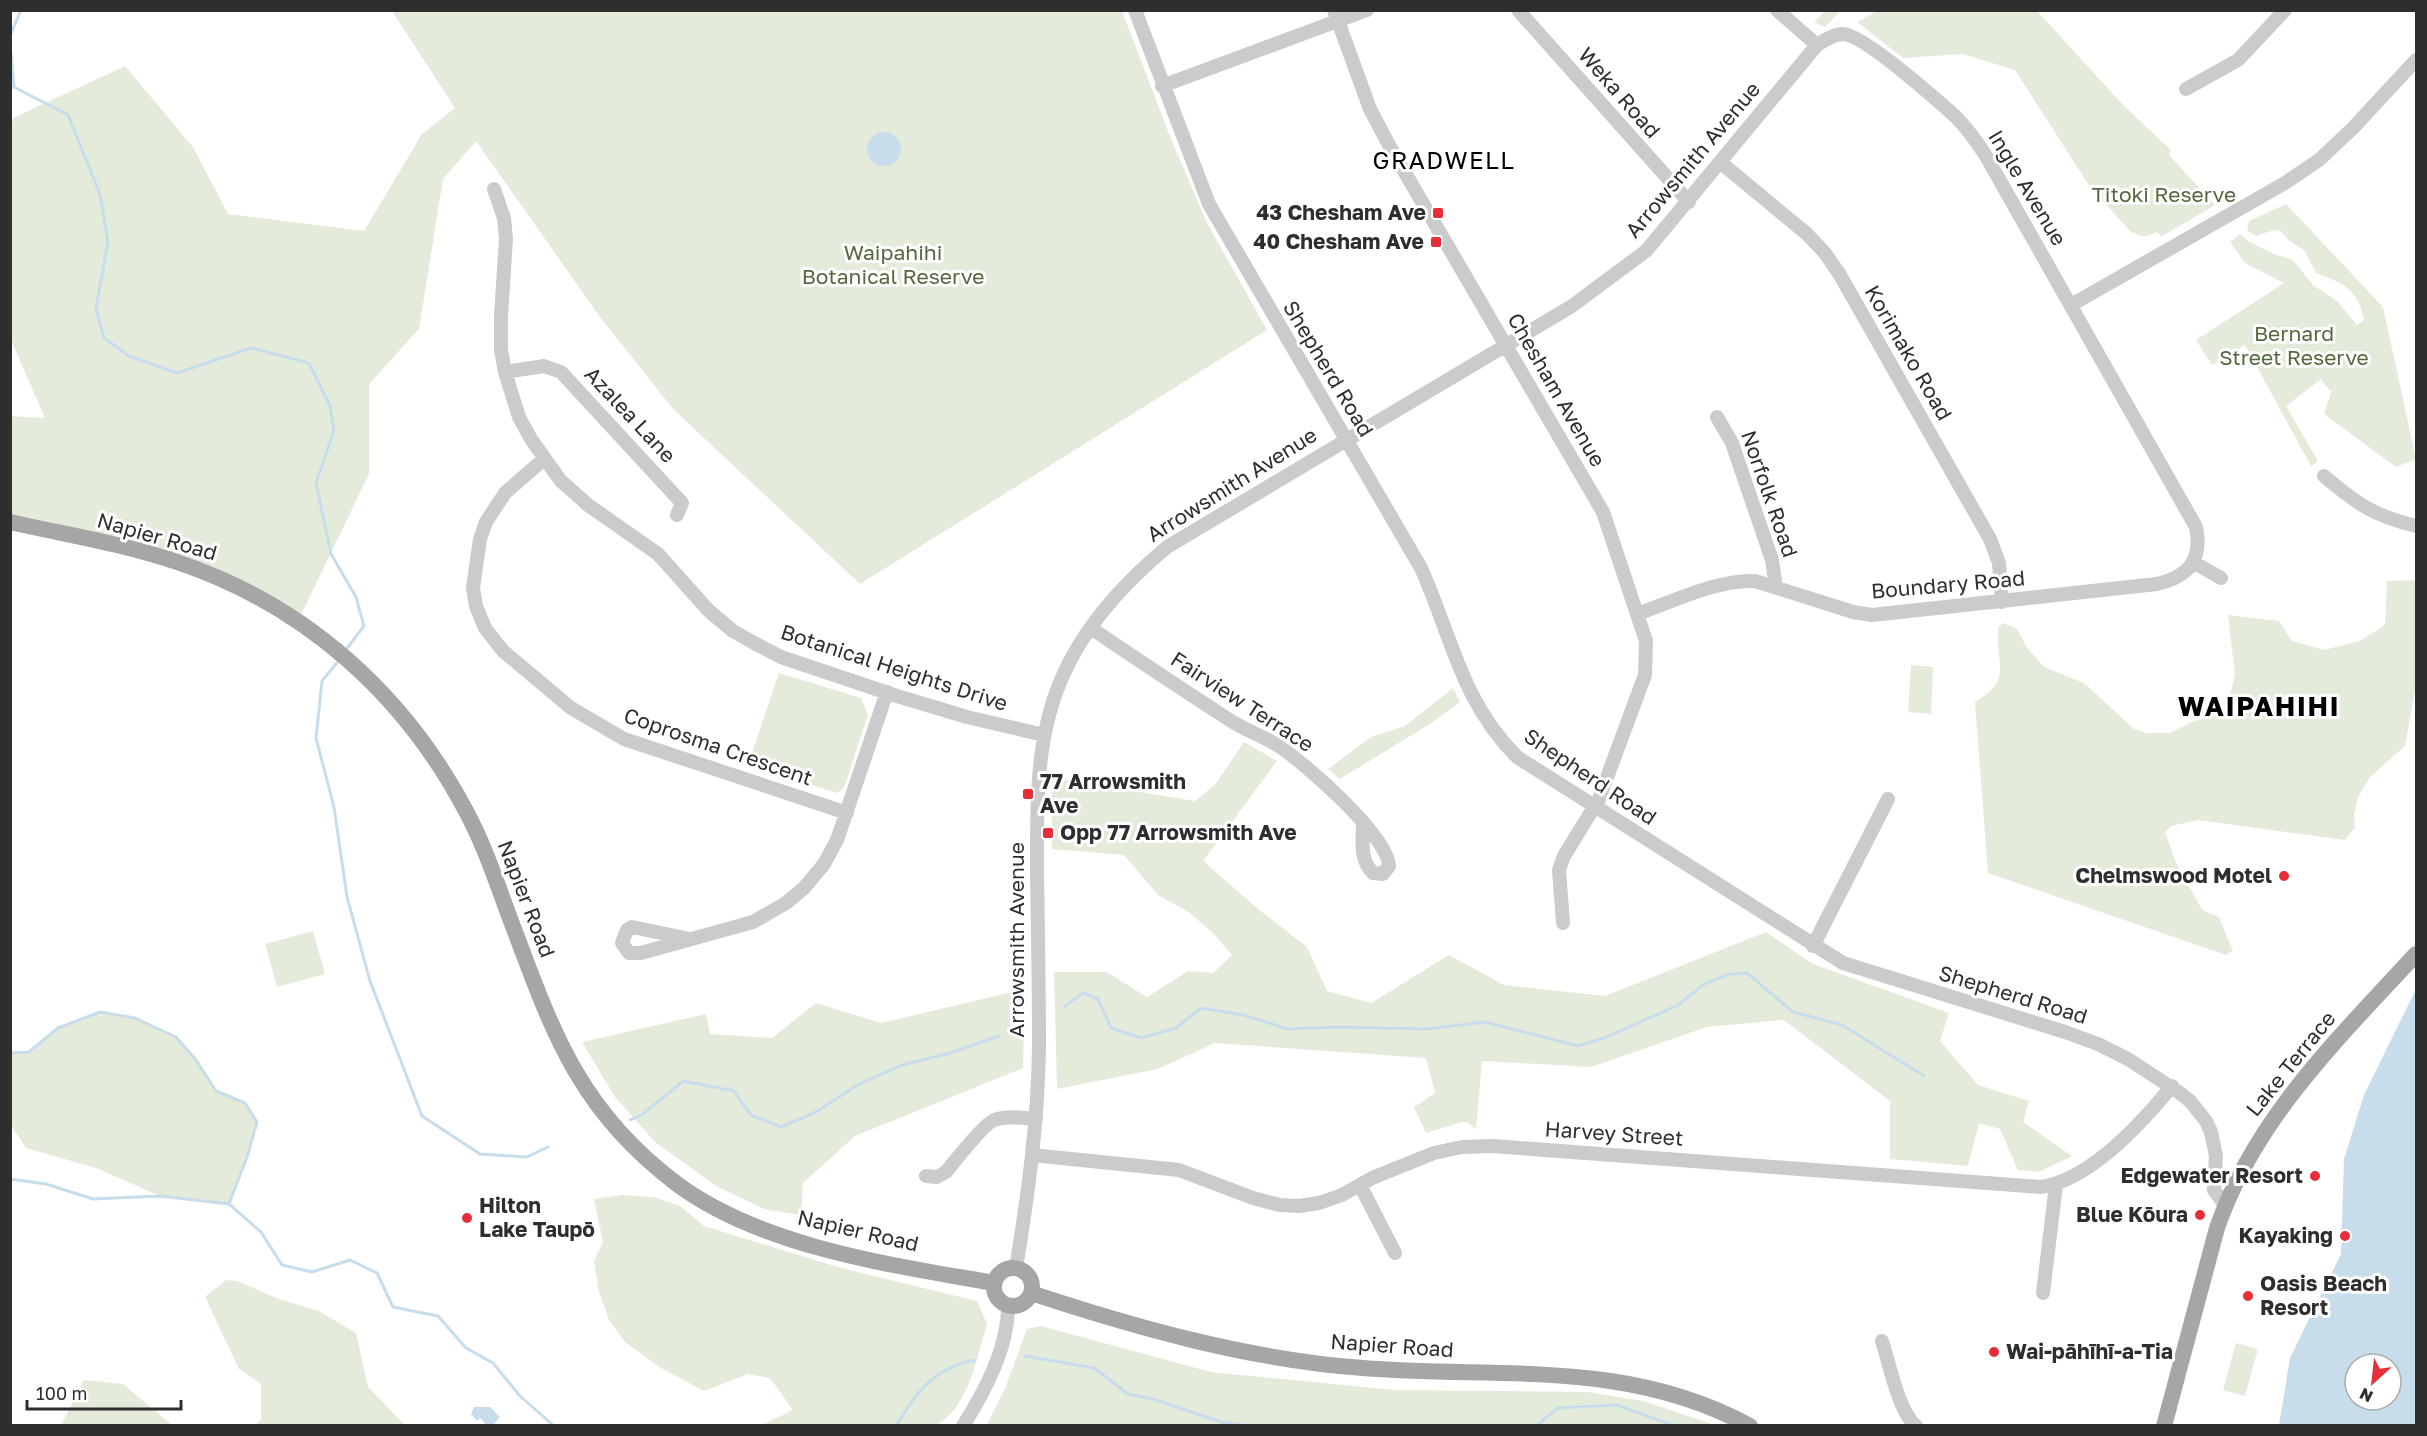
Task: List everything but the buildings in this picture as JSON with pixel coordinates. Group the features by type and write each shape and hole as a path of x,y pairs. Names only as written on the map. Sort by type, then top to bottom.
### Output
{"main road":[{"name":"Napier Road","path":"10,522 156,555 213,575 256,596 294,619 364,673 394,703 435,757 468,813 549,1023 581,1084 622,1135 675,1182 692,1194 744,1222 777,1235 832,1250 994,1283"},
{"name":"Lake Terrace","path":"2164,1425 2225,1205 2247,1158 2278,1110 2309,1072 2416,954"},
{"path":"1016,1268 1027,1275 1030,1280 1031,1293 1022,1304 1008,1306 996,1298 994,1283 999,1273 1016,1268"},
{"name":"Napier Road","path":"1031,1293 1081,1310 1272,1357 1362,1368 1463,1373 1543,1373 1597,1377 1636,1384 1672,1393 1750,1425"}],"street":[{"name":"Shepherd Road","path":"1135,10 1162,86 1209,204 1421,568 1468,689 1491,727 1516,757 1813,946 1844,963 2098,1044 2172,1086 2194,1106 2211,1132 2216,1156 2214,1190 2225,1205"},
{"path":"1162,86 1336,16 1367,10"},
{"name":"Weka Road","path":"1518,10 1689,202"},
{"path":"1777,10 1818,45"},
{"path":"2186,89 2238,60 2285,10"},
{"name":"Chesham Avenue","path":"1336,16 1370,109 1390,147 1602,512 1646,641 1645,675 1595,807 1564,856 1559,870 1563,923"},
{"name":"Ingle Avenue","path":"1818,45 1830,37 1842,34 1856,37 1954,116 1976,140 1986,156 2071,305"},
{"name":"Arrowsmith Avenue","path":"1016,1268 1036,1119 1039,1047 1037,799 1044,735 1061,680 1091,628 1122,588 1167,546 1572,306 1626,268 1646,251 1689,202 1818,45"},
{"path":"2222,578 2193,562 2198,545 2196,527 2071,305 2285,183 2319,160 2353,128 2416,60"},
{"name":"Korimako Road","path":"1720,162 1807,234 1825,253 1840,275 1990,540 1999,563 2002,602"},
{"name":"Botanical Heights Drive","path":"494,189 504,218 505,229 506,262 501,316 501,350 505,372 519,417 544,459 560,480 588,506 658,554 709,611 733,631 782,657 967,717 1044,735"},
{"name":"Azalea Lane","path":"505,372 544,366 561,372 685,505"},
{"name":"Norfolk Road","path":"1717,417 1732,443 1772,561 1776,587"},
{"name":"Coprosma Crescent","path":"544,459 505,493 486,522 480,539 473,588 476,606 485,628 503,651 571,708 624,739 847,813"},
{"path":"2324,476 2356,503 2372,512 2416,526"},
{"name":"Boundary Road","path":"1637,614 1727,583 1755,581 1863,615 2157,584 2179,577 2193,562"},
{"name":"Fairview Terrace","path":"1091,628 1231,721 1281,747 1356,811 1363,822"},
{"path":"690,939 753,922 786,903 804,888 824,864 837,840 847,813 887,692"},
{"path":"1813,946 1888,799"},
{"path":"2043,1293 2056,1185 2121,1143 2172,1086"},
{"path":"926,1176 937,1177 946,1172 986,1125 995,1119 1036,1119"},
{"name":"Harvey Street","path":"1032,1155 1179,1170 1253,1198 1280,1205 1319,1203 1342,1195 1434,1153 1492,1146 2041,1187 2056,1185"},
{"path":"1360,1185 1395,1253"},
{"path":"963,1425 987,1383 1002,1338 1008,1306"},
{"path":"1882,1341 1905,1410 1911,1422 1916,1425"}],"green space":[{"name":"Waipahihi Botanical Reserve","path":"392,11 1122,11 1169,134 1207,223 1267,330 860,584 673,409 600,317 476,141 443,179 419,329 369,384 369,474 299,619 250,591 11,522 10,416 45,418 11,340 10,130 13,118 125,66 193,147 228,214 364,231 422,134 455,108"},
{"path":"1825,11 1840,11 1825,27 1814,22"},
{"name":"Titoki Reserve","path":"1877,11 2037,11 2124,106 2171,150 2169,155 2215,205 2161,237 2157,232 2144,237 2131,232 2090,187 2015,70 1963,54 1903,58 1857,22"},
{"name":"Bernard Street Reserve","path":"2286,204 2383,307 2416,459 2396,467 2324,414 2332,390 2330,391 2321,379 2286,406 2318,461 2311,466 2245,345 2212,365 2196,340 2284,283 2245,263 2230,242 2240,234 2249,242 2293,260 2313,285 2337,301 2357,325 2364,320 2358,301 2353,294 2334,280 2316,273 2305,251 2288,240 2281,231 2274,230 2256,236 2247,231 2249,221"},
{"path":"2416,580 2416,684 2405,746 2370,777 2358,797 2354,815 2355,828 2345,840 2198,820 2171,826 2165,832 2175,860 2202,910 2219,917 2233,951 2226,955 1988,873 1975,702 1988,694 1999,677 1999,626 2004,623 2017,629 2027,648 2044,667 2084,683 2134,729 2146,733 2170,733 2215,714 2229,700 2235,674 2228,615 2279,621 2292,641 2324,650 2360,641 2385,625 2387,581"},
{"path":"1911,665 1933,667 1931,714 1908,712"},
{"path":"779,673 861,698 868,715 844,788 837,793 748,765"},
{"path":"1453,688 1460,702 1433,722 1340,779 1328,769 1371,737 1405,726"},
{"path":"1244,742 1277,761 1203,861 1258,909 1307,947 1327,991 1371,1003 1449,955 1504,985 1605,996 1766,932 1813,964 1949,1013 1940,1041 1978,1085 2029,1101 2023,1122 2072,1156 2039,1172 2018,1170 2000,1129 1979,1123 1968,1166 1890,1159 1890,1101 1784,1020 1707,1027 1591,1067 1482,1061 1476,1129 1467,1122 1461,1122 1426,1133 1414,1107 1435,1093 1426,1058 1215,1043 1158,1069 1057,1089 1054,972 1107,972 1147,997 1188,971 1213,973 1232,955 1215,935 1190,913 1158,895 1124,855 1052,849 1052,778 1195,801 1215,785"},
{"path":"313,931 325,974 277,987 265,944"},
{"path":"1025,989 1023,1068 855,1136 803,1183 801,1215 764,1209 716,1186 655,1142 615,1097 582,1042 706,1014 710,1034 772,1038 816,1003 881,1023"},
{"path":"100,1012 135,1018 176,1037 196,1060 216,1091 245,1103 257,1122 247,1157 229,1204 160,1196 96,1168 26,1148 11,1125 11,1053 29,1052 58,1028"},
{"path":"623,1195 654,1197 680,1206 704,1226 841,1268 977,1301 987,1324 970,1380 957,1405 937,1425 762,1425 793,1410 770,1378 748,1374 704,1391 661,1368 625,1342 609,1320 599,1292 594,1261 603,1242 594,1199"},
{"path":"226,1280 237,1281 279,1299 319,1311 356,1333 368,1387 405,1425 255,1425 261,1419 261,1384 239,1369 205,1297"},
{"path":"1041,1326 1211,1372 1394,1390 1587,1392 1643,1401 1715,1425 987,1425 1006,1386 1027,1329"},
{"path":"2236,1343 2258,1349 2245,1396 2223,1390"},
{"path":"84,1380 123,1384 172,1425 61,1425"}],"water":[{"path":"884,132 896,137 901,149 896,161 884,166 872,161 867,149 872,137"},
{"path":"2416,989 2416,1425 2279,1425 2290,1358 2341,1254 2344,1159 2364,1095"},
{"path":"474,1407 490,1407 500,1417 493,1425 483,1425 485,1423 480,1418 477,1421 471,1414"}],"waterway":[{"path":"10,36 21,10"},
{"path":"10,44 14,87"},
{"path":"10,87 68,115 100,194 108,242 96,308 104,338 129,356 177,373 251,348 309,363 330,406 334,430 316,483 331,554 356,597 364,626 345,651"},
{"path":"340,659 322,681 316,738 334,807 347,897 370,981 422,1116 480,1154 527,1157 548,1147"},
{"path":"1065,1006 1083,993 1098,999 1111,1028 1141,1038 1176,1028 1201,1008 1243,1015 1288,1029 1337,1027 1427,1029 1485,1022 1578,1046 1607,1037 1678,1005 1704,984 1730,974 1747,973 1793,1012 1842,1025 1924,1076"},
{"path":"10,1053 29,1052 58,1028 100,1012 135,1018 176,1037 196,1060 216,1091 245,1103 257,1122 247,1157 229,1204"},
{"path":"630,1120 643,1114 683,1081 734,1091 751,1115 781,1127 816,1112 859,1084 902,1065 950,1053 999,1036"},
{"path":"10,1179 46,1184 93,1199 160,1196 229,1204 261,1232 282,1265 312,1272 350,1260 377,1273 393,1307 438,1316 466,1348 493,1363 520,1396 554,1426"},
{"path":"1025,1356 1094,1368 1128,1394 1153,1399 1221,1422 1249,1426"},
{"path":"896,1426 911,1402 928,1383 949,1368 975,1360"},
{"path":"1536,1426 1558,1408 1617,1405 1675,1426"}],"place":[{"name":"43 Chesham Ave","path":"1438,213"},
{"name":"40 Chesham Ave","path":"1436,242"},
{"name":"77 Arrowsmith Ave","path":"1028,794"},
{"name":"Opp 77 Arrowsmith Ave","path":"1048,833"},
{"name":"Chelmswood Motel","path":"2284,876"},
{"name":"Edgewater Resort","path":"2315,1176"},
{"name":"Blue Kōura","path":"2200,1215"},
{"name":"Hilton Lake Taupō","path":"467,1218"},
{"name":"Kayaking","path":"2345,1236"},
{"name":"Oasis Beach Resort","path":"2248,1296"},
{"name":"Wai-pāhīhī-a-Tia","path":"1994,1352"}],"district":[{"name":"GRADWELL","path":"1444,161"},
{"name":"WAIPAHIHI","path":"2259,707"}]}
